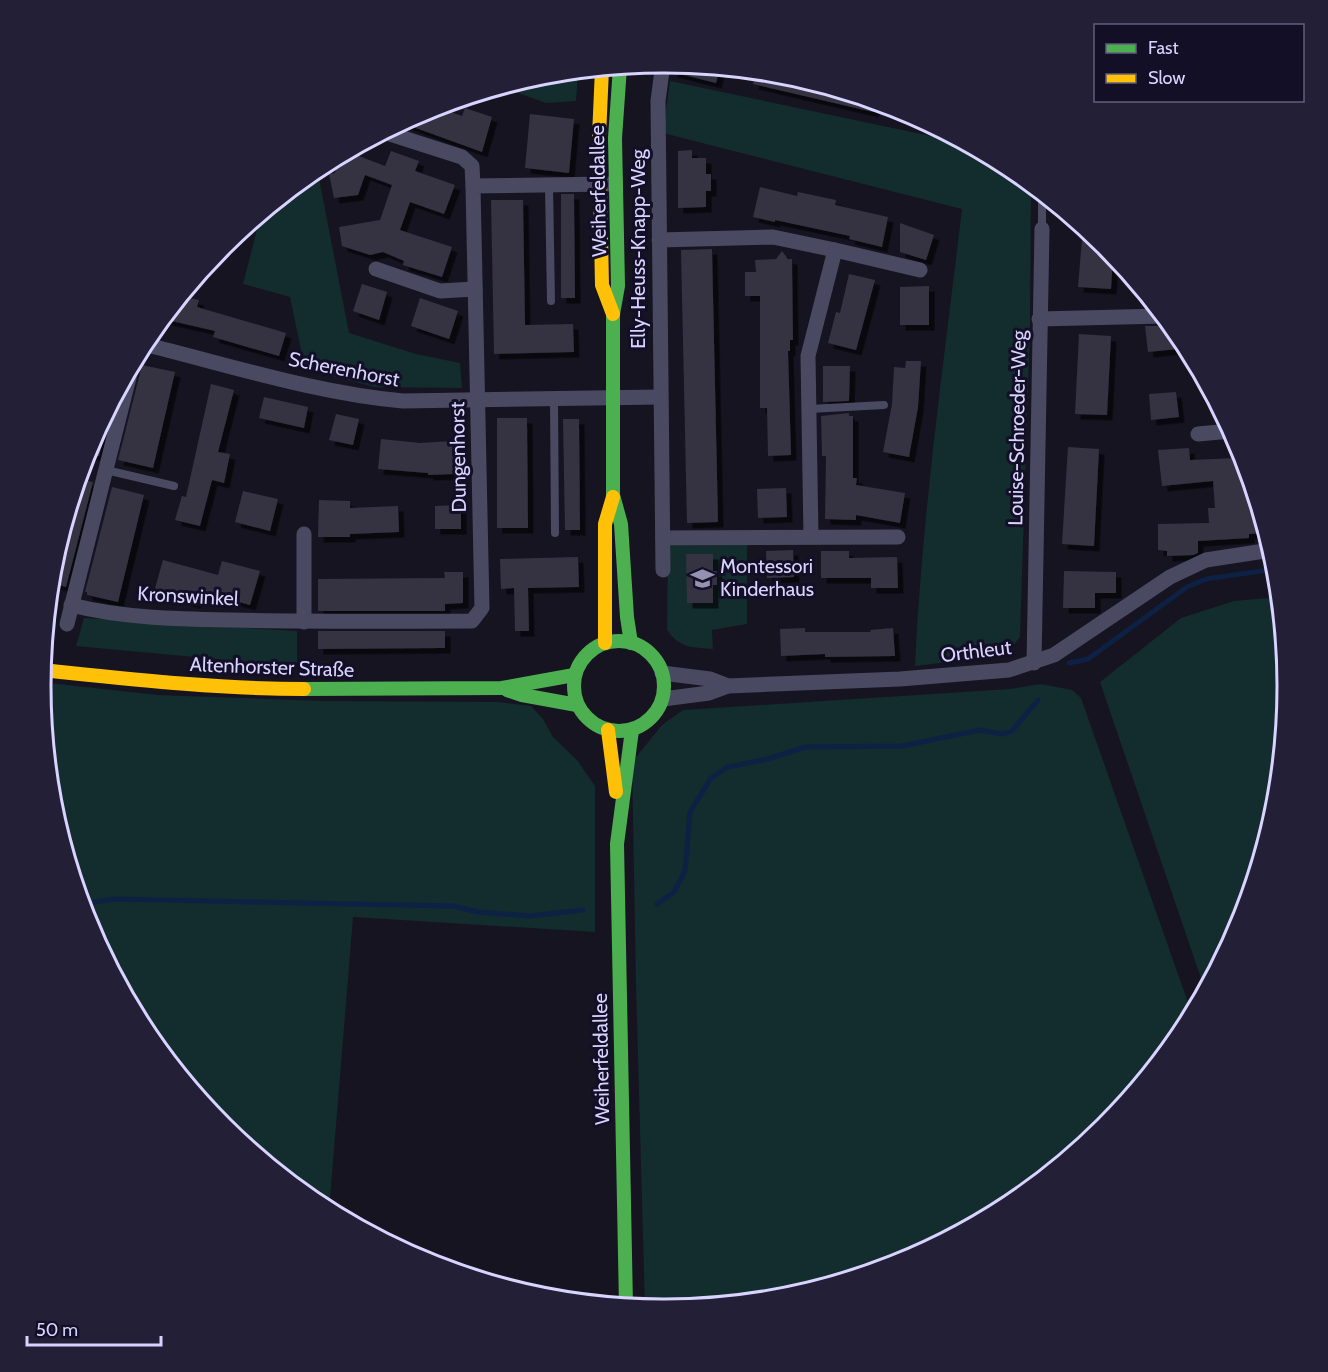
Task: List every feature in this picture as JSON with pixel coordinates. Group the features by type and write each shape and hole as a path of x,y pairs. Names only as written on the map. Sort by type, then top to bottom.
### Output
{"main road":[{"name":"Weiherfeldallee","path":"619,74 615,138 618,286 613,314 613,495 621,524 627,617 631,643"},
{"name":"Weiherfeldallee","path":"602,76 599,136 602,285 613,314"},
{"name":"Weiherfeldallee","path":"605,643 605,524 613,495"},
{"path":"618,641 631,643 645,649 656,660 662,673 663,699 656,712 645,723 632,730 620,732 608,730 595,725 584,716 577,705 573,690 574,675 578,664 595,647 618,641"},
{"name":"Altenhorster Straße","path":"51,671 157,682 260,689 502,688 523,681 544,681 574,675"},
{"name":"Altenhorster Straße","path":"502,688 522,695 577,705"},
{"name":"Weiherfeldallee","path":"608,730 619,811 618,904 626,1298"},
{"name":"Weiherfeldallee","path":"619,811 626,781 632,730"}],"street":[{"name":"Elly-Heuss-Knapp-Weg","path":"662,73 658,101 663,570"},
{"name":"Dungenhorst","path":"394,135 462,157 472,166 482,608 472,621"},
{"path":"473,186 616,183"},
{"name":"Louise-Schroeder-Weg","path":"1034,663 1042,230"},
{"path":"659,240 773,237 920,270"},
{"path":"811,537 808,356 835,250"},
{"path":"376,269 440,291 475,289"},
{"path":"1039,319 1152,316"},
{"name":"Scherenhorst","path":"153,347 317,388 367,398 403,401 613,398"},
{"path":"67,624 126,392"},
{"path":"613,398 660,397"},
{"path":"1198,434 1221,432"},
{"path":"304,534 304,622"},
{"path":"663,538 898,537"},
{"name":"Orthleut","path":"663,699 709,693 728,686 958,676 1009,670 1054,655 1170,577 1206,560 1262,551"},
{"name":"Kronswinkel","path":"71,605 92,610 198,619 304,622 472,621"},
{"name":"Orthleut","path":"662,673 710,679 728,686"}],"lane":[{"path":"549,185 551,302"},
{"name":"Louise-Schroeder-Weg","path":"1042,204 1042,230"},
{"path":"554,399 555,533"},
{"path":"809,409 884,405"},
{"path":"106,470 174,486"}],"green space":[{"path":"577,79 576,101 546,103 515,92"},
{"path":"670,81 938,137 1005,176 1031,195 1030,326 1020,637 1010,649 990,657 915,666 928,494 962,209 663,133"},
{"path":"319,179 349,333 416,354 460,363 462,388 375,387 305,369 290,297 243,284 258,227"},
{"path":"747,545 747,624 712,630 713,649 687,646 677,641 667,630 668,546"},
{"path":"1271,598 1276,646 1276,726 1272,766 1256,845 1230,921 1202,980 1100,682 1181,618 1234,601"},
{"path":"84,618 297,631 297,662 249,662 76,646"},
{"path":"51,683 157,695 323,701 499,702 531,706 543,719 553,737 577,760 595,786 595,932 353,917 330,1200 260,1147 203,1090 154,1027 114,957 84,883 63,806 52,726"},
{"path":"1041,684 1072,690 1081,698 1188,1004 1174,1027 1125,1090 1068,1147 1005,1196 935,1236 861,1266 784,1287 704,1298 645,1299 632,762 662,725 683,710 1010,689"}],"building":[{"path":"677,73 718,75 716,83"},
{"path":"754,80 784,85 823,94 873,111 873,112 753,84"},
{"path":"465,108 492,117 482,152 413,127 451,112 462,116"},
{"path":"530,114 574,119 569,173 525,168"},
{"path":"692,150 692,158 706,158 706,174 711,174 711,191 706,191 706,207 678,208 678,151"},
{"path":"391,151 419,161 415,171 455,185 444,214 410,202 400,230 452,247 442,277 403,265 404,261 383,252 370,255 342,246 339,227 380,220 392,185 365,175 358,195 334,198 329,174 335,173 336,168 357,155 385,166"},
{"path":"760,187 797,196 798,192 836,200 835,205 888,217 882,247 849,239 850,236 753,217"},
{"path":"561,194 574,194 575,298 561,298"},
{"path":"491,200 523,200 525,325 573,324 574,352 494,354"},
{"path":"900,223 934,235 926,260 900,252"},
{"path":"1082,239 1112,269 1111,289 1078,287"},
{"path":"712,249 718,522 687,523 681,250"},
{"path":"782,251 788,259 792,259 793,340 790,340 790,351 788,351 791,455 768,456 767,408 760,408 760,296 745,296 745,272 756,272 755,260 776,259"},
{"path":"849,274 875,280 856,350 828,343 836,312 840,313"},
{"path":"362,284 387,292 379,320 353,311"},
{"path":"929,286 929,325 900,325 900,287"},
{"path":"190,298 199,300 197,307 286,333 279,356 213,337 215,331 172,321"},
{"path":"420,298 458,311 449,339 411,326"},
{"path":"1145,326 1160,326 1176,349 1148,352"},
{"path":"1079,334 1111,336 1107,415 1075,414"},
{"path":"906,361 921,361 918,407 909,457 883,452 892,404 894,367 905,368"},
{"path":"142,365 175,372 153,468 118,460"},
{"path":"823,366 850,366 849,401 823,402"},
{"path":"211,384 234,390 218,452 230,454 224,483 212,480 200,526 175,520 182,496 186,497"},
{"path":"1176,392 1179,417 1151,420 1149,394"},
{"path":"264,397 308,407 304,428 259,418"},
{"path":"849,413 849,416 853,416 853,478 857,478 856,485 905,493 900,523 856,515 856,520 825,519 826,456 822,456 821,416"},
{"path":"336,414 359,419 353,445 329,440"},
{"path":"497,418 527,418 528,528 497,528"},
{"path":"563,419 579,419 580,530 565,530"},
{"path":"103,439 99,456 96,455"},
{"path":"381,439 420,443 452,441 454,474 428,475 428,473 378,469"},
{"path":"1068,447 1099,449 1094,546 1062,544"},
{"path":"1189,448 1190,460 1233,458 1258,534 1249,534 1249,538 1198,541 1198,553 1193,555 1167,556 1167,551 1158,550 1158,524 1209,523 1208,508 1215,508 1213,481 1162,486 1158,450"},
{"path":"87,481 93,482 66,587 60,585 72,527"},
{"path":"112,487 144,495 118,602 87,595 85,592"},
{"path":"786,488 787,517 758,518 757,489"},
{"path":"243,491 278,499 270,531 235,522"},
{"path":"319,500 350,501 350,508 398,506 399,532 350,534 350,537 318,537"},
{"path":"461,505 461,529 435,529 435,506"},
{"path":"793,550 794,577 767,578 766,551"},
{"path":"821,551 849,551 849,558 897,557 898,588 871,588 871,578 821,578"},
{"name":"Montessori Kinderhaus","path":"686,554 713,554 713,571 717,571 717,585 713,585 713,603 687,603"},
{"path":"578,557 579,587 528,588 529,631 515,631 514,588 501,589 500,559"},
{"path":"163,560 218,575 222,561 260,571 250,605 198,591 195,603 154,592"},
{"path":"1064,571 1116,572 1116,593 1095,593 1095,608 1063,608"},
{"path":"444,572 463,572 463,603 445,604 445,611 318,611 318,579 445,578"},
{"path":"805,628 805,632 871,632 870,630 893,628 895,656 825,657 825,654 781,656 780,629"},
{"path":"318,631 445,631 445,648 318,649"}],"waterway":[{"path":"1069,663 1088,659 1187,587 1206,579 1266,570"},
{"path":"657,904 674,892 685,871 690,812 711,778 728,767 768,759 805,747 902,746 980,730 1003,734 1012,731 1038,700"},
{"path":"91,903 114,899 453,906 478,912 530,916 583,910"}],"traffic: fast":[{"path":"619,74 615,138 618,286 613,314 613,495 621,524 627,617 631,643"},
{"path":"619,641 636,644 651,654 661,669 664,686 661,703 651,718 636,728 619,731 602,728 587,718 577,703 574,686 577,669 587,654 602,644 619,641"},
{"path":"304,689 502,688 574,675"},
{"path":"507,690 577,705"},
{"path":"626,1298 617,844 632,730"}],"traffic: slow":[{"path":"602,76 599,136 602,285 613,314"},
{"path":"605,643 605,524 613,497"},
{"path":"51,671 205,685 304,689"},
{"path":"608,730 616,792"}],"place":[{"name":"Montessori Kinderhaus","path":"702,578"}]}
